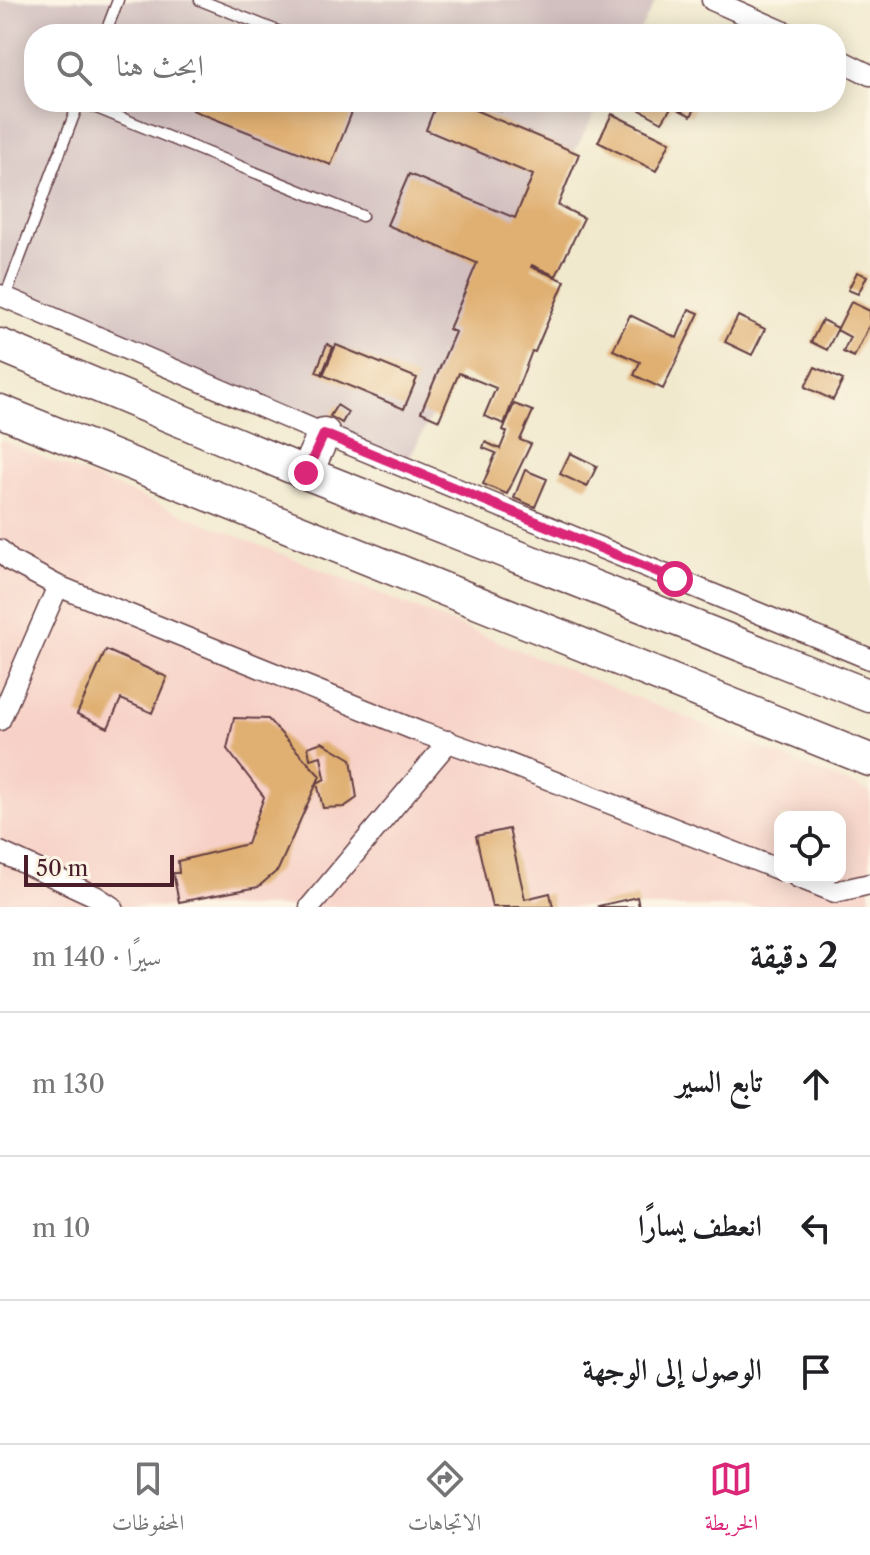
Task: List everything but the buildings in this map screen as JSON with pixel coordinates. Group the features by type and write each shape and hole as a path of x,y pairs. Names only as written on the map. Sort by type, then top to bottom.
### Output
{"main road":[{"path":"0,345 306,473 870,696"},
{"path":"0,411 870,760"},
{"path":"306,473 324,434"}],"street":[{"path":"712,0 766,24"},
{"path":"846,63 870,75"},
{"path":"2,296 324,434 870,659"},
{"path":"0,550 11,561 58,586 420,732 774,868"},
{"path":"0,720 58,586"},
{"path":"310,907 449,741"},
{"path":"0,852 112,907"},
{"path":"806,883 833,900 870,884"}],"lane":[{"path":"109,24 118,0"},
{"path":"200,0 260,24"},
{"path":"2,296 77,112"},
{"path":"106,112 362,216"}],"shaded area":[{"path":"0,0 655,2 643,24 24,24 24,112 596,112 407,462 0,292"},
{"path":"0,440 870,792 870,907 0,907"}],"route":[{"path":"306,473 324,434 675,579"}]}
